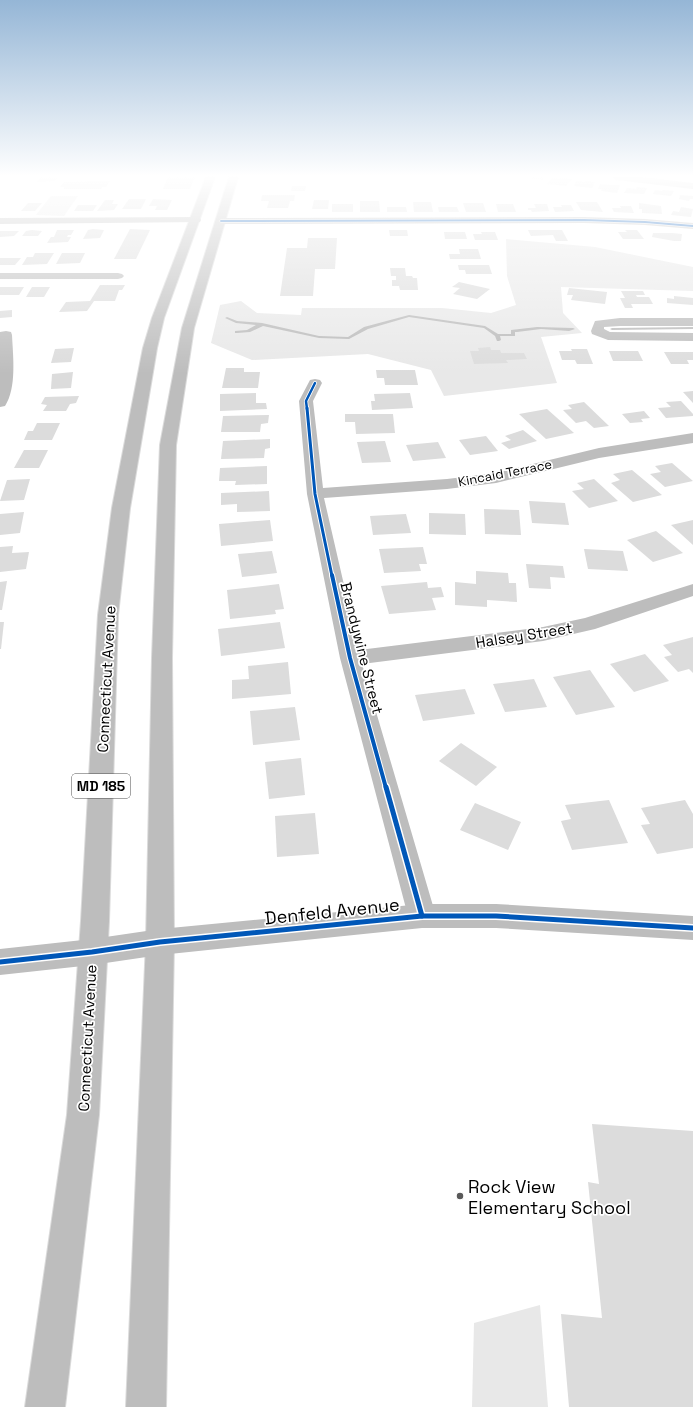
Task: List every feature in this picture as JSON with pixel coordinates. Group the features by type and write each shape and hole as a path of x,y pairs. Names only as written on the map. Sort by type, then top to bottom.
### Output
{"street":[{"name":"Connecticut Avenue","path":"146,1407 160,942 162,658 172,328 191,243"},
{"name":"Connecticut Avenue","path":"45,1407 83,1115 95,922 108,615 121,508 150,348 172,328 211,243"},
{"path":"0,276 118,276"},
{"path":"693,322 620,322 599,324 597,331 608,336 693,337"},
{"path":"0,403 2,400 6,372 3,335"},
{"name":"Brandywine Street","path":"315,383 306,401 315,494 350,658 422,916"},
{"name":"Kincaid Terrace","path":"315,494 447,484 496,478 599,453 693,438"},
{"name":"Halsey Street","path":"350,658 543,634 588,624 693,590"},
{"name":"Denfeld Avenue","path":"0,962 92,952 160,942 422,916 496,916 693,928"}],"shaded area":[{"path":"506,243 547,243 595,247 693,267 693,291 561,287 563,313 582,333 541,337 557,383 444,396 431,370 368,354 252,360 211,343 220,305 241,301 257,313 301,315 302,308 442,308 491,313 516,305 507,276"},
{"path":"540,1305 548,1407 472,1407 474,1323"}],"building":[{"path":"123,243 144,243 136,259 114,259"},
{"path":"308,243 337,243 335,269 315,269 313,296 280,296 287,248 307,248"},
{"path":"459,249 478,249 481,259 450,259 449,254 460,254"},
{"path":"35,253 54,253 47,264 22,265 27,257 33,257"},
{"path":"62,253 85,253 80,263 56,264"},
{"path":"0,258 21,258 15,265 0,265"},
{"path":"458,265 489,265 492,274 466,274 465,270 459,270"},
{"path":"390,268 405,268 406,276 417,278 418,290 400,290 399,286 392,286 392,280 396,280 396,276 391,276"},
{"path":"459,282 490,289 477,299 453,294 460,288 452,287"},
{"path":"100,285 125,285 122,290 119,290 115,301 94,301 87,311 59,312 66,302 90,301"},
{"path":"0,287 24,287 19,295 0,295"},
{"path":"32,287 50,287 44,297 26,297"},
{"path":"569,288 607,292 605,304 571,300 573,295 567,295"},
{"path":"621,291 643,291 645,295 636,295 637,297 649,297 653,304 631,304 633,308 625,308 620,298 625,298"},
{"path":"674,296 693,298 693,305 667,303 667,298 674,299"},
{"path":"12,310 12,317 0,318 0,311"},
{"path":"490,347 491,350 500,350 501,353 524,353 527,359 506,360 508,363 474,364 470,351 479,351 478,348"},
{"path":"74,348 71,362 51,363 55,349"},
{"path":"571,349 587,349 593,364 577,364 575,360 562,360 559,351 572,351"},
{"path":"609,351 638,351 643,361 613,361"},
{"path":"664,352 693,352 693,360 687,360 689,364 671,364"},
{"path":"226,368 244,368 244,372 260,372 258,388 222,388"},
{"path":"376,370 415,370 418,385 385,385 384,378 377,378"},
{"path":"73,372 71,388 51,389 52,374"},
{"path":"693,391 693,403 683,392"},
{"path":"256,393 256,403 266,403 267,409 220,411 220,394"},
{"path":"410,393 413,408 372,410 371,401 375,401 374,394"},
{"path":"79,396 76,403 70,404 66,411 43,411 47,405 41,404 45,397"},
{"path":"681,401 693,414 693,416 666,418 658,408 671,407 666,402"},
{"path":"584,402 609,426 594,428 586,421 576,423 563,410 572,409 568,405"},
{"path":"547,409 574,433 546,439 519,414"},
{"path":"644,411 650,418 641,419 643,422 630,423 622,414"},
{"path":"345,414 393,414 395,433 356,434 355,422 345,422"},
{"path":"269,415 268,423 261,424 260,432 221,432 223,416"},
{"path":"37,423 60,423 52,440 24,440 28,431 33,431"},
{"path":"523,430 537,441 509,449 501,443 511,440 505,436"},
{"path":"486,436 498,451 470,455 459,440"},
{"path":"270,439 270,448 265,449 264,458 221,459 223,441"},
{"path":"385,441 391,462 362,463 357,442"},
{"path":"438,442 446,458 413,461 406,445"},
{"path":"24,450 48,450 39,468 14,468"},
{"path":"672,463 693,481 665,487 650,474 661,472 655,466"},
{"path":"267,466 267,484 235,485 236,481 219,481 220,468"},
{"path":"632,470 662,495 633,502 611,483 620,480 613,474"},
{"path":"30,479 24,500 0,501 7,480"},
{"path":"594,479 618,501 589,508 572,491 584,489 577,483"},
{"path":"269,491 270,511 237,512 237,504 221,505 221,493"},
{"path":"529,501 565,503 569,525 532,523"},
{"path":"484,509 519,510 521,535 485,534"},
{"path":"24,512 20,533 0,535 0,514"},
{"path":"429,513 465,514 466,535 429,534"},
{"path":"406,514 411,533 373,535 370,516"},
{"path":"270,520 273,541 221,546 219,524"},
{"path":"693,520 693,545 671,525"},
{"path":"656,531 683,553 653,562 627,540"},
{"path":"13,546 12,553 29,552 26,569 0,572 0,547"},
{"path":"423,547 427,564 419,564 421,571 384,573 379,549"},
{"path":"584,549 623,551 628,571 588,569"},
{"path":"272,551 277,573 242,577 238,554"},
{"path":"526,564 563,566 565,578 550,577 551,589 529,588"},
{"path":"476,571 508,573 509,583 516,583 517,602 487,600 487,607 455,605 455,582 476,584"},
{"path":"7,581 2,610 0,610 0,582"},
{"path":"427,582 428,588 441,587 444,597 432,598 436,610 389,614 381,586"},
{"path":"279,584 284,609 275,610 276,614 230,619 227,590"},
{"path":"0,622 4,622 1,649 0,649"},
{"path":"280,622 285,648 221,656 218,629"},
{"path":"693,637 693,673 689,669 678,672 664,657 672,655 663,645"},
{"path":"645,654 669,681 634,692 610,664"},
{"path":"288,662 291,694 232,699 232,680 249,679 248,666"},
{"path":"590,670 615,707 576,715 553,677"},
{"path":"534,679 547,707 505,712 493,684"},
{"path":"465,689 475,714 423,721 415,695"},
{"path":"295,707 300,740 253,745 250,711"},
{"path":"461,743 497,767 476,786 439,761"},
{"path":"301,758 305,795 269,799 265,762"},
{"path":"609,800 628,843 572,850 561,821 571,819 565,805"},
{"path":"685,800 693,814 693,848 657,854 641,825 650,824 641,808"},
{"path":"475,803 521,822 508,850 460,830"},
{"path":"315,813 319,854 277,857 275,816"},
{"path":"592,1124 693,1131 693,1407 569,1407 561,1314 602,1318 588,1182 599,1184"}],"waterway":[{"path":"237,332 248,331 262,324 319,337 349,338 366,328 409,316 485,327 497,335"},
{"path":"227,318 236,322 261,324"},
{"path":"497,335 513,335 513,331 541,328 573,329"},
{"path":"612,329 693,328"},
{"path":"497,335 499,340"}],"cycle path":[{"path":"315,383 306,401 315,494 350,658 422,916"},
{"path":"0,962 92,952 160,942 422,916 496,916 693,928"}],"place":[{"name":"Rock View Elementary School","path":"460,1196"}]}
